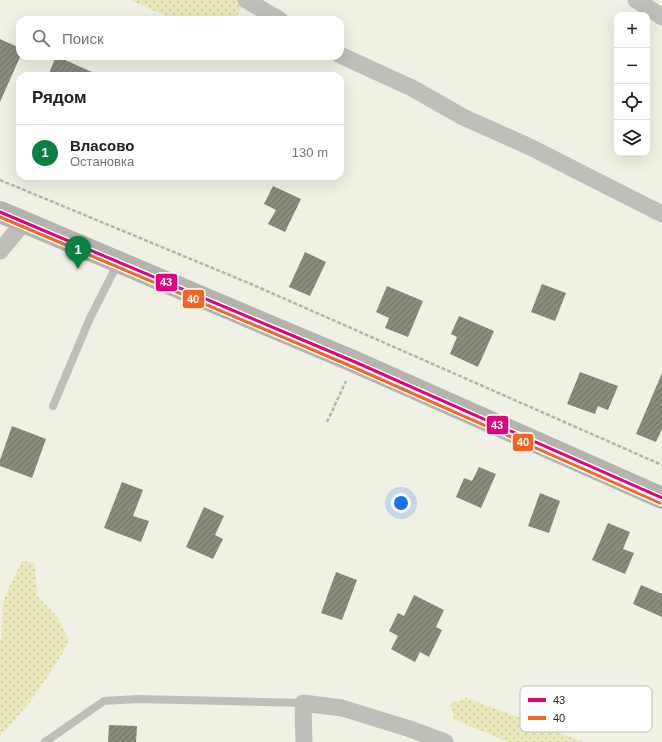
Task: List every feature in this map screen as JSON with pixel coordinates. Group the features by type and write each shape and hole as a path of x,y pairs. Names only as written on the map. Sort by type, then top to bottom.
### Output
{"main road":[{"path":"0,212 355,362 662,498"}],"street":[{"path":"246,0 273,16"},
{"path":"636,0 662,17"},
{"path":"344,57 412,88 463,117 530,147 662,214"},
{"path":"0,251 24,222"},
{"path":"304,742 303,704 342,708 410,729 445,742"}],"lane":[{"path":"53,406 90,318 119,262"},
{"path":"45,742 104,701 138,699 303,704"}],"path":[{"path":"0,180 251,284 662,465"},
{"path":"327,422 355,362"}],"shaded area":[{"path":"131,0 243,0 244,3 237,16 166,16"},
{"path":"22,561 35,563 37,596 58,618 69,641 38,691 0,736 0,641 2,636 3,601"},
{"path":"467,698 520,718 520,732 557,732 583,742 508,742 454,719 450,703"}],"building":[{"path":"0,39 16,46 16,60 19,60 0,102"},
{"path":"54,60 65,60 92,72 50,72"},
{"path":"273,186 301,199 285,232 268,224 276,210 264,204"},
{"path":"305,252 326,262 310,296 289,287"},
{"path":"542,284 566,293 555,321 531,312"},
{"path":"387,286 423,301 408,337 385,328 389,318 376,312"},
{"path":"459,316 494,331 478,367 450,354 457,337 451,334"},
{"path":"580,372 618,386 608,410 598,406 595,414 567,404"},
{"path":"662,373 662,429 656,442 636,434"},
{"path":"12,426 46,439 32,478 0,466 0,460"},
{"path":"479,467 496,474 481,508 456,497 464,478 472,481"},
{"path":"122,482 143,490 133,516 149,521 141,542 104,528"},
{"path":"540,493 560,501 549,533 528,526"},
{"path":"204,507 224,516 215,535 223,539 213,559 186,547"},
{"path":"608,523 630,532 623,549 634,553 625,574 592,560"},
{"path":"336,572 357,580 342,620 321,613"},
{"path":"641,585 662,594 662,617 633,604"},
{"path":"414,595 444,610 436,627 442,630 429,657 420,652 415,662 391,649 398,636 389,631 398,613 404,616"},
{"path":"109,725 137,726 136,742 108,742"}],"transit line":[{"name":"43","path":"0,212 355,362 662,498"},
{"name":"40","path":"0,217 353,367 660,503"}],"place":[{"name":"Власово","path":"78,269"}]}
